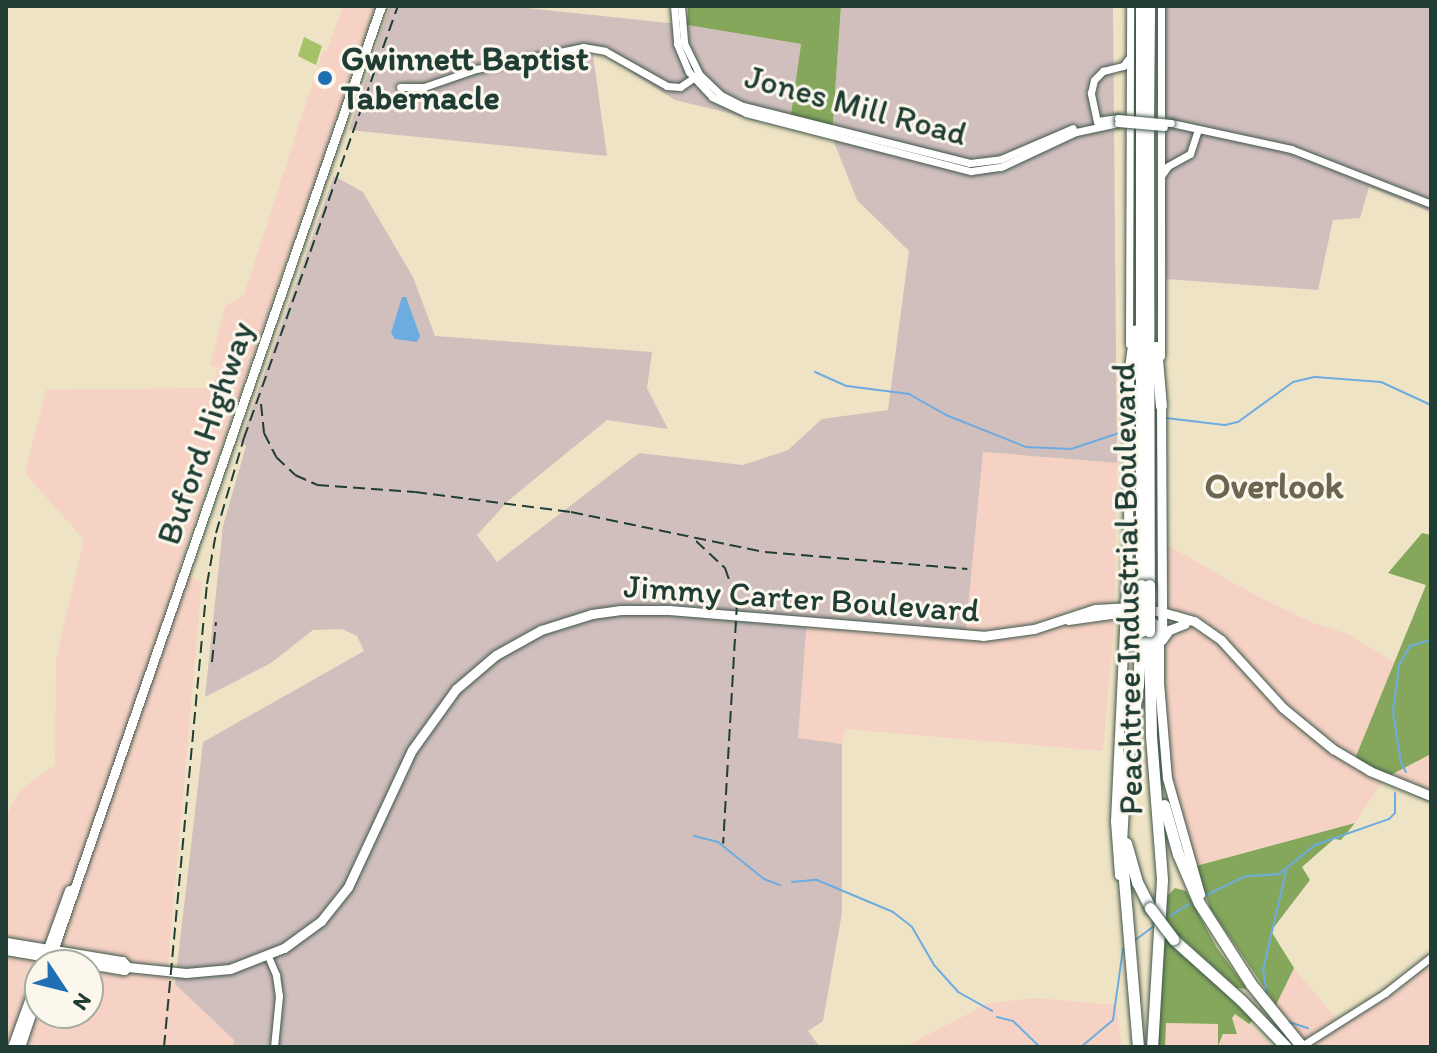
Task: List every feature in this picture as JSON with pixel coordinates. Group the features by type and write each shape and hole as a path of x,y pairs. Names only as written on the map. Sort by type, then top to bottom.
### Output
{"highway":[{"name":"Peachtree Industrial Boulevard","path":"1123,827 1124,784 1145,631 1155,590 1141,6"},
{"name":"Peachtree Industrial Boulevard","path":"1149,6 1140,286 1155,590"},
{"path":"1149,270 1161,406"},
{"path":"1129,376 1140,286"},
{"name":"Peachtree Industrial Boulevard","path":"1145,631 1162,918 1152,1047"},
{"path":"1154,766 1178,854 1209,919 1251,984 1301,1047"},
{"path":"1123,827 1123,894 1138,1047"},
{"path":"1123,827 1131,864 1150,908 1173,939 1241,1000 1286,1047"}],"main road":[{"name":"Buford Highway","path":"50,949 381,6"},
{"name":"Peachtree Industrial Boulevard","path":"1126,594 1129,376"},
{"name":"Peachtree Industrial Boulevard","path":"1155,590 1161,406"},
{"path":"1128,548 1132,553 1133,595 1152,598 1155,590"},
{"path":"1124,635 1143,612 1155,590"},
{"path":"1155,590 1171,610 1195,618 1204,627"},
{"path":"1126,594 1143,612"},
{"path":"1126,594 1159,628 1167,778 1209,919"},
{"name":"Jimmy Carter Boulevard","path":"104,966 200,973 230,969 268,956 314,927 348,887 412,750 440,707 475,671 541,630 592,614 645,609 983,636 1008,635 1065,620 1143,612 1204,627"},
{"name":"Jimmy Carter Boulevard","path":"1065,620 1080,612 1143,612 1204,627 1231,649 1283,708 1323,741 1360,766 1431,796"},
{"name":"Peachtree Industrial Boulevard","path":"1143,612 1162,640 1161,687"},
{"path":"1124,635 1143,612"},
{"path":"1080,619 1115,616 1122,624 1124,635 1115,821 1116,859 1123,894"},
{"path":"1162,640 1169,630 1185,624"},
{"name":"Buford Highway","path":"51,949 60,931 76,876"},
{"path":"60,931 63,944 68,949"},
{"name":"Jimmy Carter Boulevard","path":"6,942 27,949"},
{"name":"Jimmy Carter Boulevard","path":"104,958 122,961 128,967"},
{"name":"Buford Highway","path":"12,1047 24,1012"}],"street":[{"name":"Jones Mill Road","path":"674,6 677,44 696,76 718,102 746,113 964,170 1006,161 1097,123"},
{"name":"Jones Mill Road","path":"681,6 684,43 696,76"},
{"name":"Peachtree Industrial Boulevard","path":"1129,376 1130,6"},
{"name":"Peachtree Industrial Boulevard","path":"1161,6 1161,406"},
{"name":"Jones Mill Road","path":"400,87 424,87 467,72 583,47 609,53 667,86 680,87 696,76"},
{"path":"1130,56 1125,64 1101,72 1094,80 1091,90 1097,123 1114,121 1171,125 1291,149 1431,204"},
{"path":"1115,68 1130,79"},
{"path":"1094,110 1114,121"},
{"path":"1086,124 1094,110"},
{"name":"Jones Mill Road","path":"1061,139 1114,121"},
{"name":"Jones Mill Road","path":"1006,161 1086,124 1097,123"},
{"path":"1160,178 1174,162 1188,156 1198,129"},
{"path":"1195,142 1211,132"},
{"path":"1160,154 1174,162"},
{"path":"268,956 276,975 279,996 274,1047"},
{"path":"1301,1047 1385,993 1431,957"}],"shaded area":[{"path":"343,6 376,6 177,573 202,582 167,976 234,1040 233,1047 6,1047 6,816 20,790 55,765 56,659 84,540 25,473 46,390 212,388 219,368 210,366 225,306 244,295 322,54 328,48"},
{"path":"390,6 509,6 687,25 801,44 789,128 675,100 592,48 607,156 349,130"},
{"path":"841,6 1113,6 1117,463 983,452 965,638 807,619 798,738 842,744 842,913 823,1021 808,1031 820,1047 233,1047 234,1040 175,984 203,742 364,651 357,636 342,629 313,630 271,663 205,697 223,526 246,446 240,442 334,176 363,192 413,277 435,336 652,352 647,388 668,429 607,420 509,500 477,535 497,562 639,453 743,465 788,450 822,419 888,410 909,251 857,200 832,137"},
{"path":"1163,6 1431,6 1431,212 1369,187 1360,218 1333,220 1318,290 1166,279"},
{"path":"982,452 1117,463 1114,623 1103,751 845,729 842,744 798,738 807,618 965,637"},
{"path":"1162,542 1255,595 1308,621 1348,634 1396,663 1390,678 1383,779 1431,754 1431,803 1383,780 1355,823 1196,866 1178,813 1166,748"},
{"path":"1431,958 1431,1047 1285,1047 1300,1035 1276,1005 1294,968 1338,1021"},
{"path":"1036,998 1116,1005 1122,1047 904,1047 989,1003"},
{"path":"1235,1014 1274,1047 1165,1047 1165,1023 1218,1024 1218,1044"}],"green space":[{"path":"688,6 841,6 832,137 789,128 801,44 687,25"},
{"path":"304,37 322,46 316,65 298,56"},
{"path":"1422,533 1431,535 1431,754 1383,779 1352,766 1426,585 1388,573"},
{"path":"1355,823 1341,840 1334,839 1302,867 1310,880 1271,931 1294,968 1276,1005 1210,908 1196,866"},
{"path":"1175,888 1186,891 1217,948 1247,989 1237,988 1165,923 1165,898"},
{"path":"1164,936 1253,1020 1249,1024 1235,1014 1232,1018 1237,1034 1223,1034 1218,1046 1218,1024 1166,1023 1165,1047 1157,1047"}],"water":[{"path":"402,297 406,297 420,336 417,342 395,339 391,333"}],"waterway":[{"path":"815,372 847,386 909,394 946,415 1026,447 1071,449 1125,431"},
{"path":"1166,418 1225,425 1238,422 1293,382 1315,377 1381,382 1431,405"},
{"path":"1406,772 1401,763 1393,712 1399,665 1410,646 1431,640"},
{"path":"1207,895 1246,876 1279,874 1315,845 1389,819 1395,813 1395,793"},
{"path":"694,836 718,842 764,879 780,885"},
{"path":"1267,997 1263,970 1286,871"},
{"path":"792,882 817,880 893,912 912,927 934,965 958,992 992,1011"},
{"path":"1170,916 1189,904"},
{"path":"1134,941 1154,926"},
{"path":"1081,1047 1113,1020 1123,949"},
{"path":"997,1017 1013,1021 1040,1047"},
{"path":"1289,1022 1308,1028"}],"railway":[{"path":"164,1047 207,584 216,533 244,438 398,6"},
{"path":"261,404 264,433 276,457 295,475 317,485 415,492 571,512 765,552 967,569"},
{"path":"696,541 725,568 737,603 723,844"},
{"path":"212,662 216,622"}],"place":[{"name":"Gwinnett Baptist Tabernacle","path":"325,78"}],"district":[{"name":"Overlook","path":"1274,486"}]}
